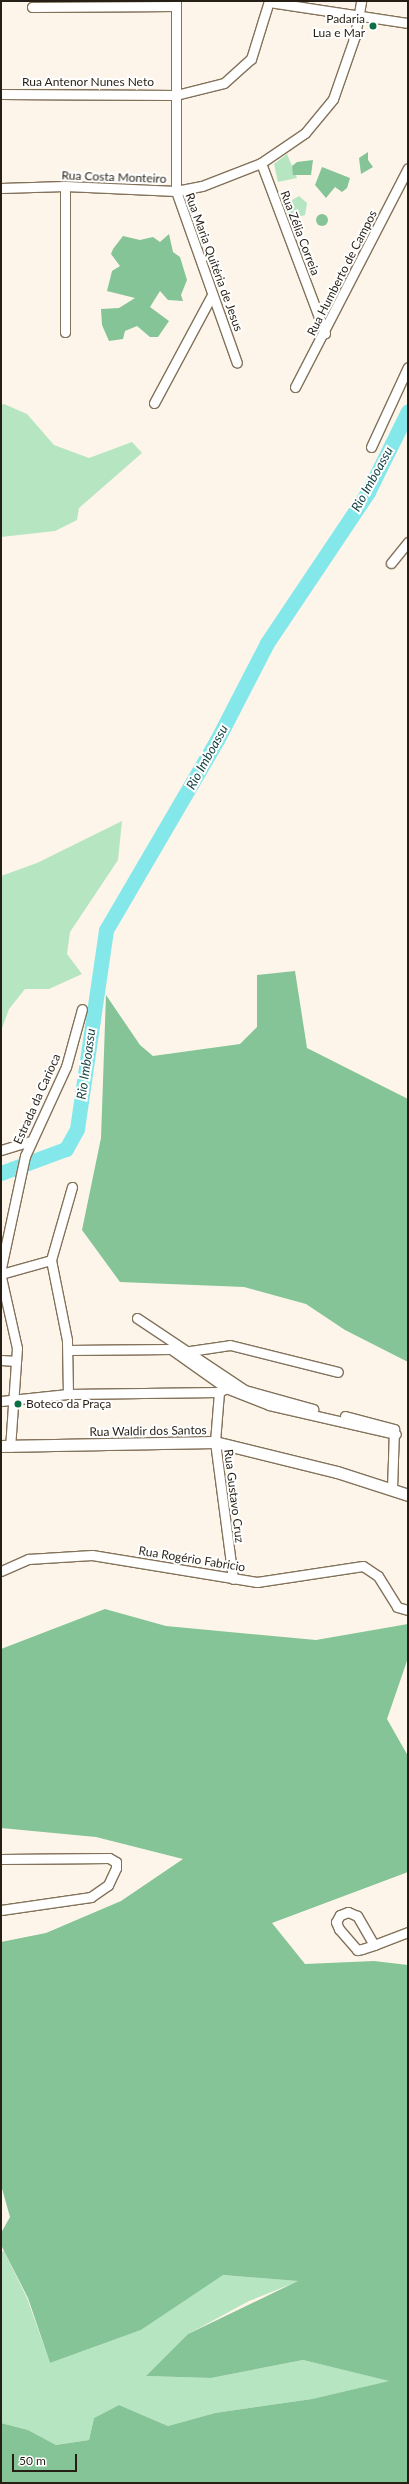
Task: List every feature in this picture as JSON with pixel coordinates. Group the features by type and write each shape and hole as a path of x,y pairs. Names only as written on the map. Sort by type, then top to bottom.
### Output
{"street":[{"path":"269,1 360,14 408,23"},
{"name":"Rua Antenor Nunes Neto","path":"1,94 176,95 224,83 240,72 259,43 269,1"},
{"name":"Rua Costa Monteiro","path":"1,188 66,186 176,191 208,184 261,163 305,133 332,99 345,70 360,14 361,1"},
{"path":"32,7 176,4"},
{"name":"Rua Maria Quitéria de Jesus","path":"176,4 176,191 237,363"},
{"name":"Rua Zélia Correia","path":"261,163 325,333"},
{"name":"Rua Humberto de Campos","path":"295,387 325,333 408,168"},
{"path":"65,332 66,186"},
{"path":"154,403 212,295"},
{"path":"371,447 408,367"},
{"path":"391,563 408,542"},
{"name":"Estrada da Carioca","path":"1,1268 3,1238 25,1156 30,1141 66,1067 82,1010"},
{"path":"1,1150 30,1141"},
{"path":"68,1394 68,1350 51,1260 72,1187"},
{"path":"1,1274 51,1260"},
{"path":"1,1277 11,1318 16,1361 12,1402 5,1447"},
{"path":"1,1318 11,1318"},
{"path":"137,1318 190,1352 225,1387"},
{"path":"190,1352 230,1345 338,1372"},
{"path":"68,1350 171,1349 225,1387 269,1405 395,1432 392,1489"},
{"path":"1,1360 16,1361"},
{"path":"1,1401 12,1402 68,1394 225,1387"},
{"name":"Rua Gustavo Cruz","path":"225,1387 216,1442 233,1579"},
{"name":"Rua Waldir dos Santos","path":"5,1447 216,1442 392,1489 408,1495"},
{"name":"Rua Rogério Fabricio","path":"1,1570 28,1559 92,1555 256,1582 363,1566 378,1576 397,1607 408,1610"},
{"path":"1,1859 109,1858 116,1862 113,1875 108,1885 91,1897 1,1910"},
{"path":"374,1945 357,1916 348,1912 340,1915 336,1922 339,1929 357,1950 374,1945 408,1932"}],"green space":[{"path":"368,152 368,160 373,167 361,174 359,158"},
{"path":"287,154 297,178 278,182 274,164"},
{"path":"313,160 311,175 293,175 292,166 297,162"},
{"path":"322,167 350,178 347,188 342,192 335,187 326,198 315,185"},
{"path":"299,196 307,203 305,215 288,220 282,206"},
{"path":"324,214 327,215 327,225 320,226 317,225 316,218 317,215"},
{"path":"169,234 173,252 180,257 187,280 181,295 183,301 168,300 160,291 150,307 169,321 158,337 150,337 137,326 125,331 123,339 109,341 102,325 101,309 119,308 135,298 107,291 112,271 120,266 111,254 113,249 123,236 140,240 153,237 160,242"},
{"path":"4,404 27,414 54,445 89,458 132,442 142,453 79,508 77,520 55,531 1,537 1,405"},
{"path":"122,821 118,860 70,932 67,954 82,974 49,989 25,989 9,1009 1,1031 1,876 37,863"},
{"path":"295,971 307,1048 408,1099 408,1362 345,1330 306,1304 244,1287 120,1282 82,1230 101,1138 106,995 140,1045 153,1056 240,1044 257,1027 257,975"},
{"path":"105,1609 166,1626 316,1640 408,1624 408,1658 387,1719 408,1756 408,1872 272,1923 305,1964 374,1961 408,1965 408,2483 1,2483 1,2423 28,2430 56,2445 89,2440 94,2418 119,2405 168,2426 215,2413 312,2399 389,2381 303,2360 211,2378 146,2376 188,2334 298,2281 223,2275 141,2330 50,2363 28,2298 1,2245 1,2233 10,2217 1,2185 1,1942 46,1933 121,1901 183,1859 96,1837 1,1828 1,1649"},
{"path":"4,2251 27,2298 50,2363 141,2330 222,2275 299,2281 249,2301 188,2334 146,2376 211,2378 303,2360 390,2381 312,2399 215,2413 168,2426 119,2405 94,2418 89,2440 56,2445 28,2430 1,2423 1,2252"}],"waterway":[{"name":"Rio Imboassu","path":"1,1173 66,1149 77,1129 106,930 217,740 267,643 368,492 408,411"}],"place":[{"name":"Padaria Lua e Mar","path":"373,26"},
{"name":"Boteco da Praça","path":"18,1404"}]}
